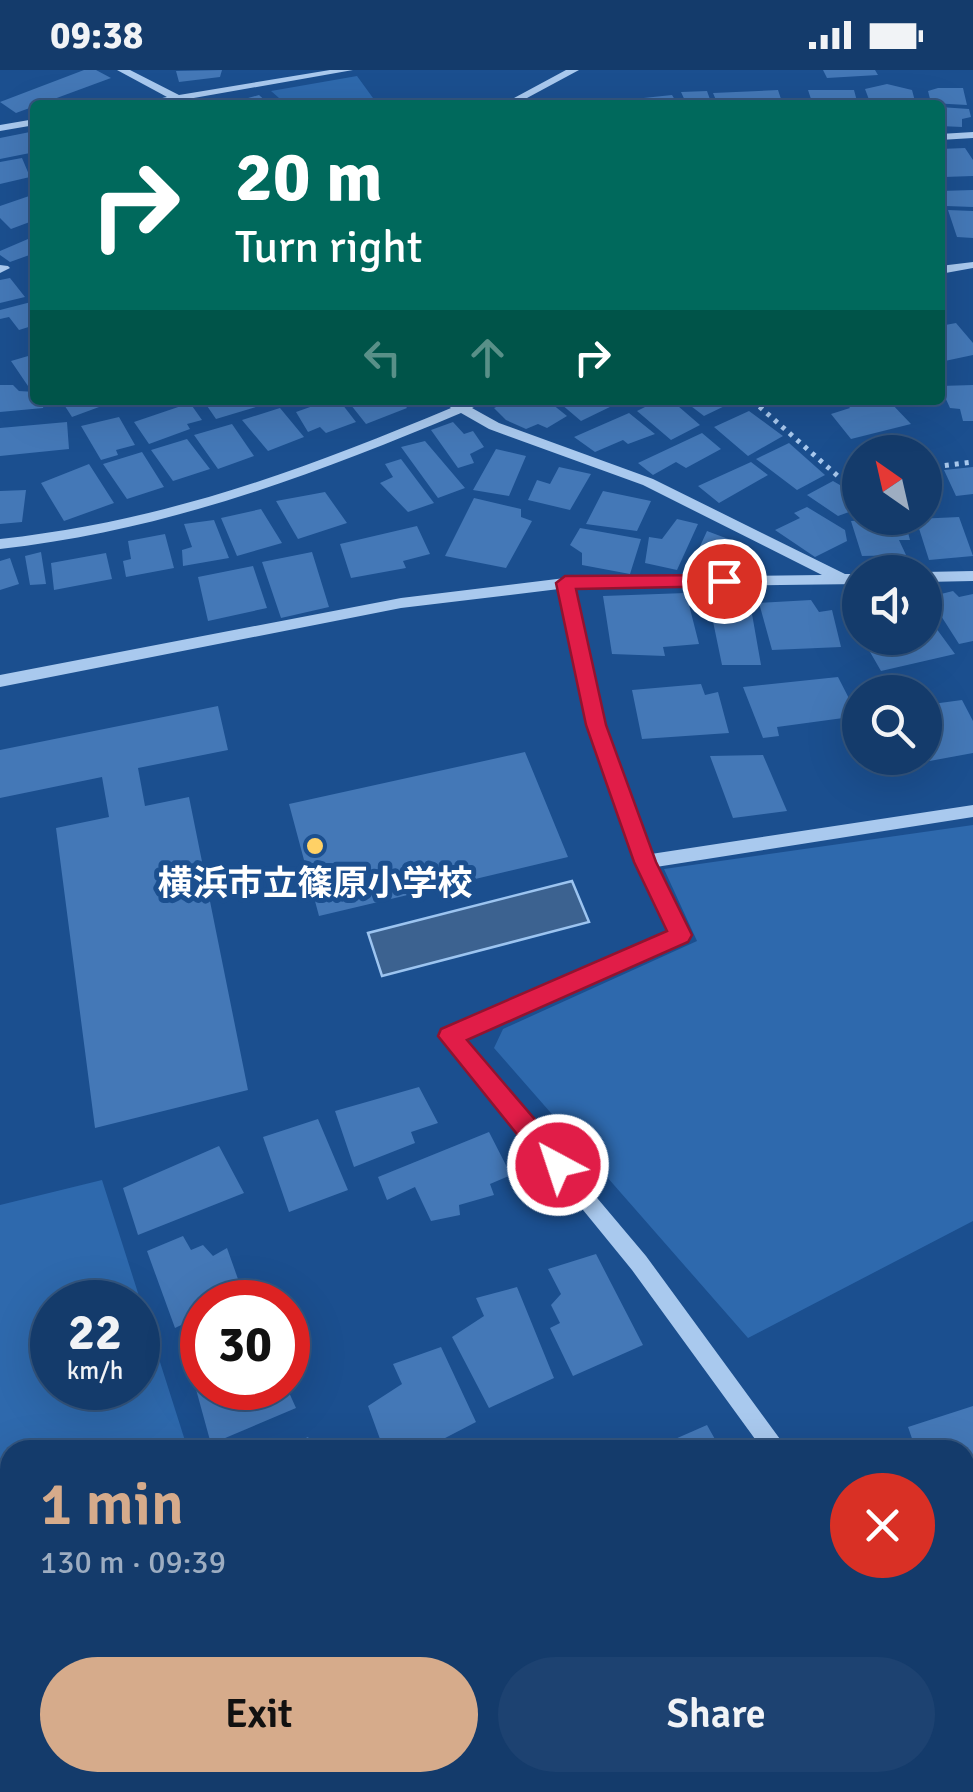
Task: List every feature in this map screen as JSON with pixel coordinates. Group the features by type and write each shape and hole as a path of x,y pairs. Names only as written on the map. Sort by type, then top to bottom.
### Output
{"street":[{"path":"122,70 178,98"},
{"path":"166,100 348,70"},
{"path":"516,100 574,70"},
{"path":"0,128 30,123"},
{"path":"945,137 973,135"},
{"path":"945,269 973,265"},
{"path":"456,405 494,426 648,482 842,575"},
{"path":"0,544 133,524 346,457 468,405"},
{"path":"942,577 973,576"},
{"path":"0,681 401,604 565,583 842,580"},
{"path":"565,583 596,725 645,862 680,935 450,1036 640,1262 769,1440"},
{"path":"645,862 973,811"}],"path":[{"path":"758,405 842,478"},
{"path":"942,466 973,462"}],"shaded area":[{"path":"357,76 373,98 281,100 271,91"},
{"path":"973,825 973,1221 748,1338 494,1048 503,1029 697,941 664,869"},
{"path":"572,881 589,922 382,976 368,933"},
{"path":"102,1180 134,1280 30,1280 30,1410 160,1410 160,1362 185,1440 0,1440 0,1205"}],"building":[{"path":"84,70 96,70 111,78 51,100 30,100 30,108 16,113 0,102"},
{"path":"222,70 220,77 179,82 176,71"},
{"path":"823,70 875,70 878,75 827,78"},
{"path":"887,84 912,90 915,100 869,100 865,89"},
{"path":"963,88 967,105 930,100 928,91"},
{"path":"778,90 781,100 716,100 713,93"},
{"path":"808,90 854,90 857,100 811,100"},
{"path":"707,91 710,100 685,100 681,92"},
{"path":"672,95 675,100 624,100"},
{"path":"945,107 969,109 971,117 962,119 962,127 945,126"},
{"path":"30,132 30,153 0,159 0,138"},
{"path":"965,148 973,160 973,176 945,177 945,149"},
{"path":"22,158 30,177 0,184 0,162"},
{"path":"973,190 973,207 946,206 945,191"},
{"path":"30,196 30,222 11,229 0,218 0,206"},
{"path":"948,210 973,211 973,238 957,237"},
{"path":"30,238 30,255 10,262 0,251"},
{"path":"10,278 25,297 0,303 0,280"},
{"path":"30,302 30,327 19,330 9,317 0,319 0,310"},
{"path":"956,323 973,343 973,355 945,361 945,325"},
{"path":"30,355 30,385 28,386 11,361"},
{"path":"0,385 30,392 30,405 44,405 43,408 0,412"},
{"path":"973,385 973,421 963,421 960,409 950,408 945,386"},
{"path":"64,405 104,405 72,417"},
{"path":"184,405 191,405 202,420 187,424 190,429 149,444 134,422"},
{"path":"206,405 263,405 216,419"},
{"path":"316,405 343,405 356,422 326,433 320,427 308,432 296,412"},
{"path":"351,405 407,408 366,424"},
{"path":"553,405 567,416 547,428 538,424 526,429 506,420 494,408"},
{"path":"562,405 614,405 581,421"},
{"path":"649,405 677,405 700,425 671,440 637,411"},
{"path":"690,405 727,405 704,416"},
{"path":"848,405 893,405 911,424 867,435 848,435 831,414 850,408"},
{"path":"280,408 304,437 268,451 242,420"},
{"path":"749,411 783,436 748,456 714,427"},
{"path":"629,413 655,434 628,444 623,440 595,452 574,437"},
{"path":"119,417 135,445 116,450 118,455 101,460 81,426"},
{"path":"67,422 69,449 0,456 0,428"},
{"path":"453,422 464,434 473,431 484,447 470,454 474,463 458,468 431,430"},
{"path":"232,424 254,456 218,469 194,435"},
{"path":"702,433 721,449 686,468 676,462 653,475 638,463"},
{"path":"187,439 210,469 173,481 151,450"},
{"path":"425,441 465,488 438,498 401,447"},
{"path":"789,443 825,475 797,490 756,459"},
{"path":"496,449 526,456 509,496 473,490"},
{"path":"142,452 164,487 127,499 103,464"},
{"path":"401,459 434,503 408,512 380,483 393,477 385,464"},
{"path":"751,462 768,475 719,503 698,486"},
{"path":"89,464 114,503 64,521 41,483"},
{"path":"559,467 591,474 570,510 528,500 537,480 550,484"},
{"path":"973,467 973,494 956,496 944,470"},
{"path":"833,481 842,486 842,515 838,516 807,495"},
{"path":"26,490 22,522 0,524 0,491"},
{"path":"603,491 651,501 637,531 586,524"},
{"path":"325,492 347,523 298,539 276,501"},
{"path":"474,498 521,509 521,517 532,521 506,568 445,556"},
{"path":"807,507 842,528 847,541 815,557 775,530 800,518 794,513"},
{"path":"261,509 282,543 237,556 221,518"},
{"path":"959,517 973,556 942,559 942,555 927,555 921,535 942,535 942,518"},
{"path":"677,519 698,524 677,570 645,563 649,537 662,539"},
{"path":"214,520 229,558 183,566 182,550 192,547 184,524"},
{"path":"417,526 430,554 403,561 406,568 351,578 340,544"},
{"path":"580,528 641,539 630,574 582,565 582,553 570,545"},
{"path":"707,531 747,546 733,569 691,566"},
{"path":"165,534 174,568 126,577 123,561 131,559 128,541"},
{"path":"855,535 909,535 910,540 899,540 906,555 862,555"},
{"path":"41,552 46,584 30,585 25,556"},
{"path":"312,552 329,607 281,618 262,562"},
{"path":"106,553 112,579 54,590 51,563"},
{"path":"10,558 19,584 0,590 0,561"},
{"path":"253,566 267,608 208,621 198,577"},
{"path":"953,591 959,597 973,594 973,641 959,644 942,617 942,594"},
{"path":"686,593 699,644 663,647 665,656 612,654 603,596"},
{"path":"708,597 749,597 761,665 722,665"},
{"path":"811,600 819,612 832,610 841,647 772,650 759,603"},
{"path":"942,636 955,654 881,671 872,655 942,655"},
{"path":"838,677 842,685 842,718 777,727 779,736 763,738 743,687"},
{"path":"701,684 705,695 718,692 729,733 642,739 632,690"},
{"path":"962,700 973,721 973,753 942,759 942,703"},
{"path":"218,706 228,750 138,768 145,806 189,797 248,1090 95,1128 56,828 109,817 102,777 0,798 0,750"},
{"path":"525,752 568,857 319,916 289,804"},
{"path":"763,755 787,811 733,818 710,756"},
{"path":"419,1087 438,1123 411,1132 415,1143 354,1167 335,1111"},
{"path":"318,1119 348,1190 289,1212 263,1137"},
{"path":"489,1132 511,1175 490,1184 494,1195 459,1205 460,1215 431,1221 415,1187 387,1200 378,1177"},
{"path":"219,1146 244,1193 138,1235 123,1188"},
{"path":"183,1236 191,1250 203,1245 213,1256 227,1248 238,1280 180,1280 180,1326 175,1328 147,1251"},
{"path":"596,1254 643,1345 573,1376 550,1328 560,1323 551,1305 561,1294 548,1269"},
{"path":"517,1287 554,1378 489,1408 452,1337 484,1316 476,1298"},
{"path":"441,1347 476,1422 441,1440 380,1440 368,1406 402,1384 393,1364"},
{"path":"973,1406 973,1440 913,1440 908,1427"},
{"path":"202,1410 291,1410 220,1440 210,1440"},
{"path":"707,1425 715,1440 673,1440"}],"place":[{"name":"横浜市立篠原小学校","path":"315,846"}],"route":[{"path":"558,1165 450,1036 680,935 645,862 596,725 565,583 724,581"}]}
